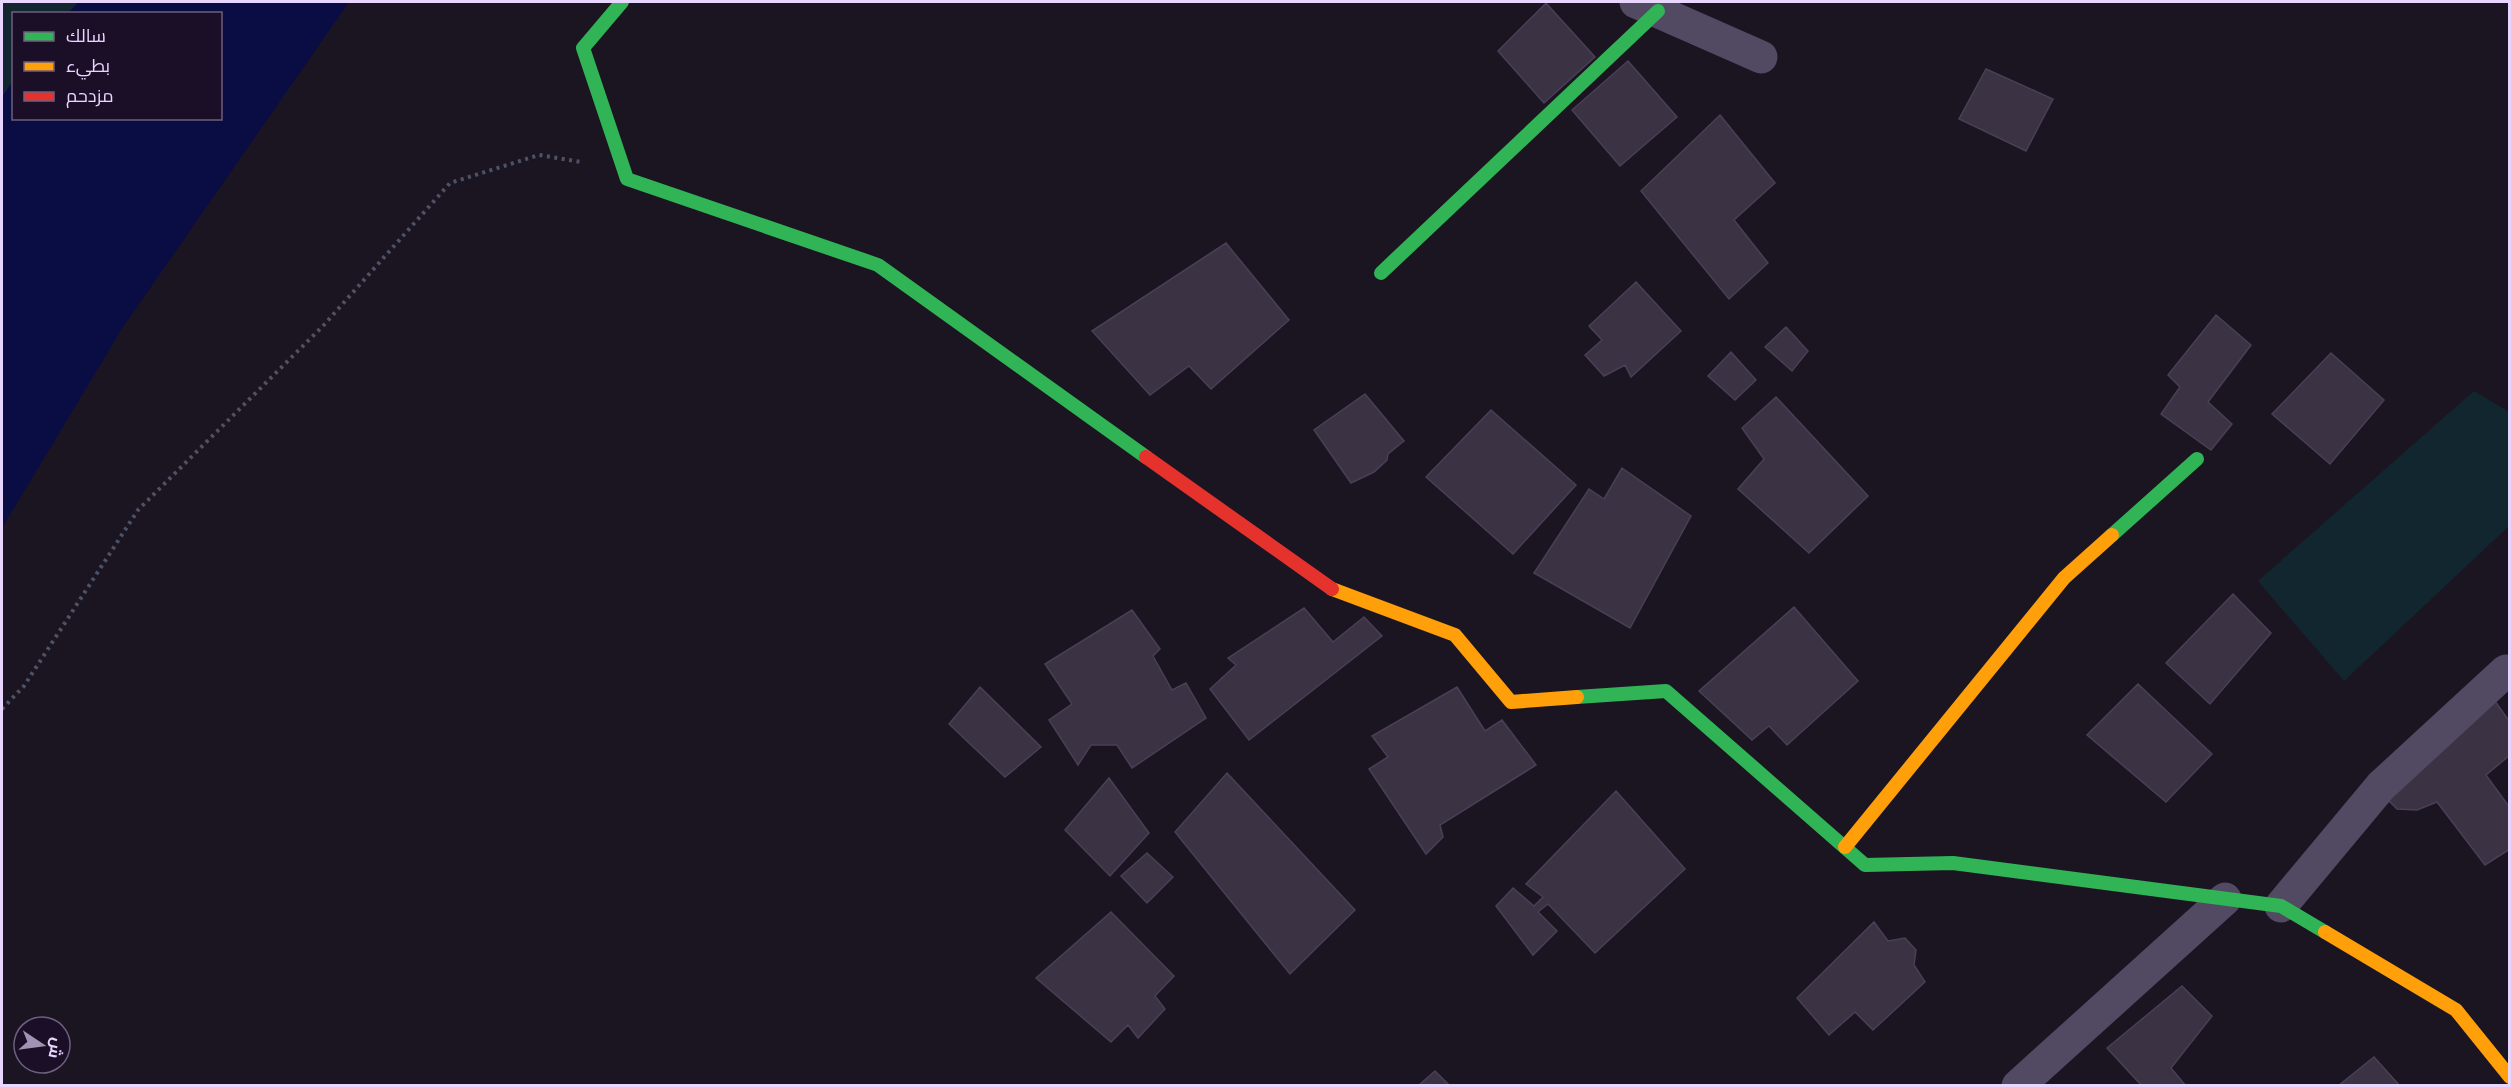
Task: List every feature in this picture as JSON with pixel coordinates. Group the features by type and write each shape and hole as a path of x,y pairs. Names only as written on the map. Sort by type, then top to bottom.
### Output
{"street":[{"path":"622,2 583,48 627,179 878,265 1329,588 1455,635 1511,702 1666,691 1865,865 1953,863 2281,906 2456,1011 2510,1077"},
{"path":"1381,273 1647,6 1761,57"},
{"path":"1845,847 2064,578 2197,459"},
{"path":"2281,906 2381,786 2506,671"},
{"path":"2018,1086 2225,899"}],"path":[{"path":"2,709 24,686 138,510 322,326 450,183 539,155 623,168"}],"shaded area":[{"path":"2,2 79,2 69,12 12,12 12,82 2,97"},
{"path":"79,2 349,2 123,327 2,528 2,97 12,82 12,120 222,120 222,12 69,12"},
{"path":"2474,391 2509,412 2509,526 2344,681 2258,581"}],"building":[{"path":"1546,3 1595,57 1544,103 1498,51"},
{"path":"1628,61 1677,117 1620,166 1572,110"},
{"path":"1986,69 2053,99 2026,151 1959,119"},
{"path":"1720,115 1775,183 1734,220 1768,263 1729,299 1641,191"},
{"path":"1226,243 1289,320 1211,389 1189,366 1150,395 1092,331"},
{"path":"1636,282 1681,331 1631,377 1625,365 1604,376 1585,355 1602,340 1589,326"},
{"path":"2216,315 2251,345 2208,402 2232,424 2211,450 2161,414 2180,387 2168,375"},
{"path":"1786,327 1808,351 1792,371 1765,347"},
{"path":"1731,352 1756,380 1735,400 1708,376"},
{"path":"2331,353 2384,400 2330,464 2272,414"},
{"path":"1365,394 1404,441 1388,454 1387,460 1374,472 1351,483 1314,430"},
{"path":"1776,397 1868,496 1809,553 1738,489 1764,459 1742,428"},
{"path":"1491,410 1576,485 1513,554 1426,477"},
{"path":"1622,468 1691,516 1630,628 1534,573 1589,489 1604,499"},
{"path":"2233,594 2271,633 2210,704 2166,663"},
{"path":"1794,607 1858,681 1787,745 1769,726 1752,740 1699,691"},
{"path":"1304,608 1333,642 1364,617 1382,636 1249,740 1210,689 1236,665 1228,658"},
{"path":"1132,610 1160,649 1153,656 1172,690 1186,683 1206,718 1132,768 1117,745 1091,745 1078,765 1049,720 1072,704 1045,664"},
{"path":"2138,684 2212,754 2166,802 2087,735"},
{"path":"980,687 1041,747 1005,777 949,724"},
{"path":"1457,687 1485,731 1502,720 1536,765 1440,825 1443,837 1426,854 1369,769 1388,757 1372,736"},
{"path":"2492,697 2510,722 2510,755 2486,775 2510,808 2510,849 2485,865 2437,802 2417,810 2397,809 2387,799"},
{"path":"1227,773 1355,910 1290,974 1175,832"},
{"path":"1109,778 1149,833 1110,876 1065,830"},
{"path":"1616,791 1685,869 1595,953 1548,904 1538,912 1557,931 1533,955 1496,906 1513,888 1534,906 1543,897 1526,884"},
{"path":"1147,853 1173,877 1147,903 1121,876"},
{"path":"1111,912 1174,976 1155,996 1165,1009 1138,1038 1128,1025 1111,1042 1036,978"},
{"path":"1874,922 1888,941 1905,938 1916,950 1914,965 1925,982 1873,1030 1855,1012 1829,1035 1797,998"},
{"path":"2182,986 2212,1016 2171,1068 2186,1086 2142,1086 2107,1048"},
{"path":"2374,1057 2400,1086 2338,1086"},
{"path":"1435,1071 1450,1086 1418,1086"}],"traffic: fast":[{"path":"622,2 583,48 627,179 878,265 1146,457"},
{"path":"1381,273 1658,11"},
{"path":"2112,535 2197,459"},
{"path":"1577,697 1666,691 1865,865 1953,863 2281,906 2325,932"}],"traffic: slow":[{"path":"1845,847 2064,578 2112,535"},
{"path":"1332,589 1455,635 1511,702 1577,697"},
{"path":"2325,932 2456,1010 2510,1077"}],"traffic: jam":[{"path":"1146,457 1332,589"}]}
